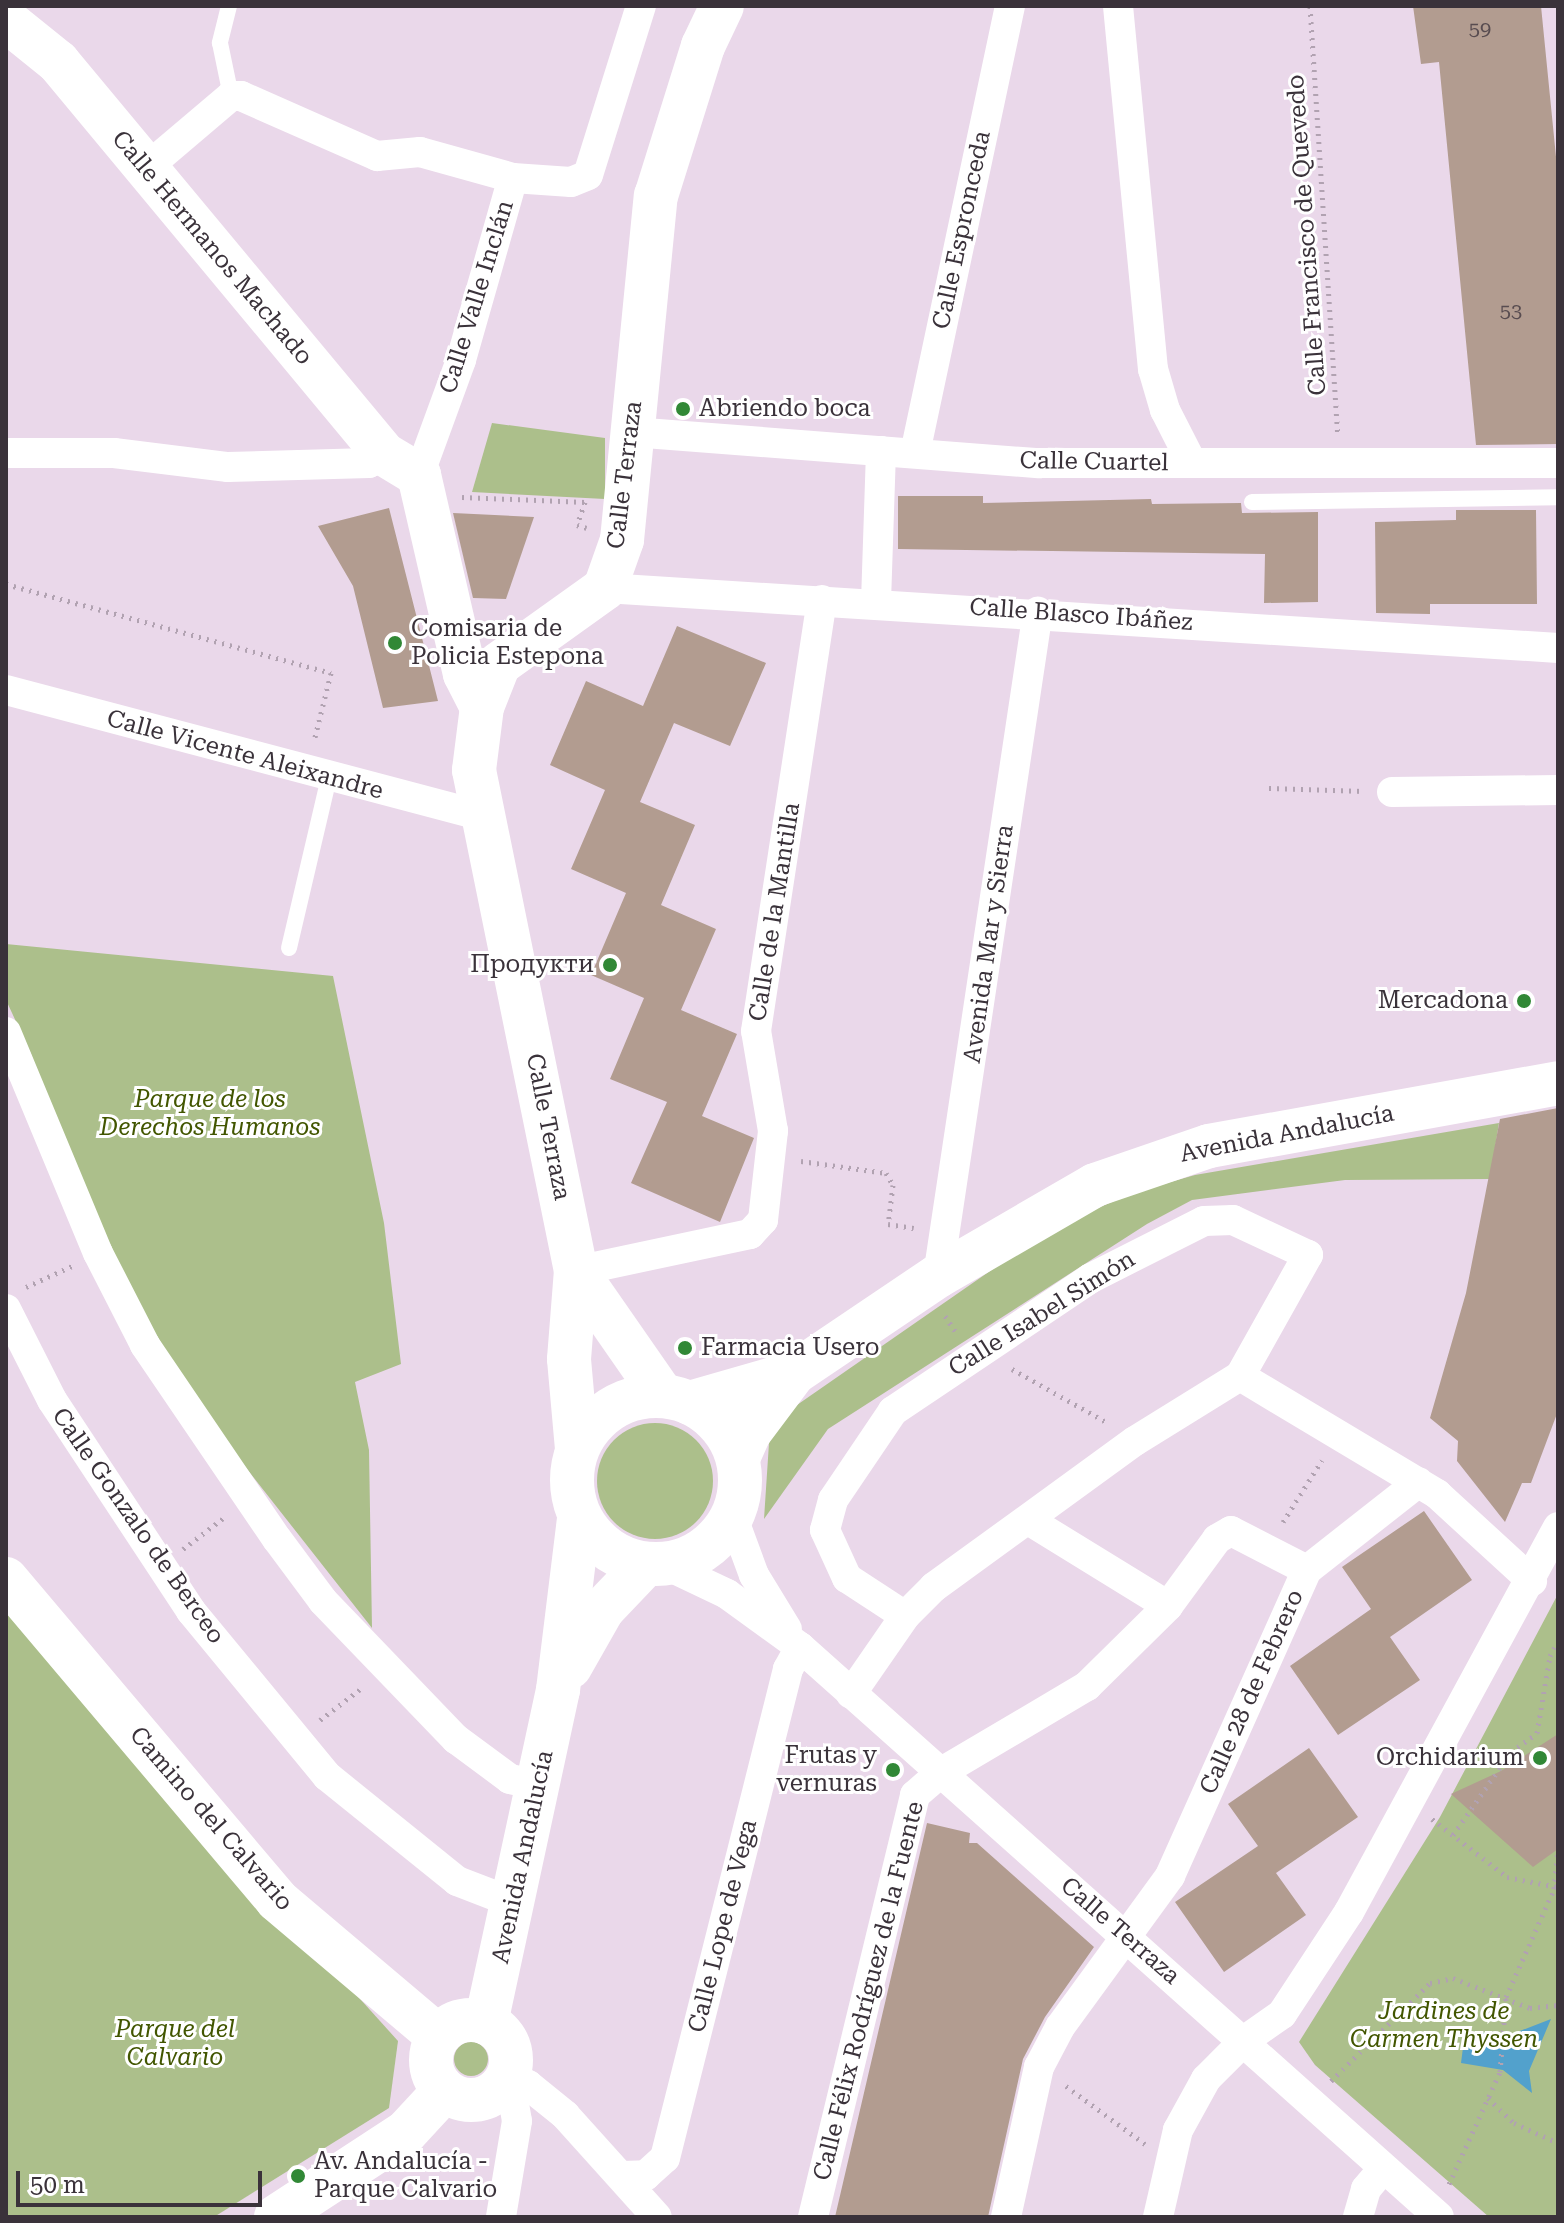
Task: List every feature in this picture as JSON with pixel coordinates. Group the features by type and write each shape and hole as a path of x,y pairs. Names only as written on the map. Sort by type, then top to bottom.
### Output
{"street":[{"name":"Calle Valle Inclán","path":"409,476 461,360 513,178 571,182 588,175 641,6"},
{"name":"Calle Terraza","path":"577,1449 569,1359 576,1271 474,770 482,707 499,664 605,588 622,540 656,196 703,46 722,6"},
{"name":"Calle Espronceda","path":"915,453 1010,6"},
{"path":"1118,6 1153,369 1165,410 1192,463"},
{"name":"Calle Hermanos Machado","path":"6,20 58,62 145,169 409,476"},
{"path":"145,169 231,96 377,156 420,152 513,178"},
{"name":"Calle Cuartel","path":"632,432 1039,463 1558,463"},
{"path":"876,602 881,451"},
{"path":"6,453 114,453 228,467 369,463 409,476 465,674 482,707"},
{"name":"Calle Blasco Ibáñez","path":"605,588 1038,611 1558,648"},
{"name":"Calle de la Mantilla","path":"576,1271 750,1234 763,1220 773,1131 756,1031 822,600"},
{"name":"Avenida Mar y Sierra","path":"938,1276 1038,611"},
{"name":"Calle Vicente Aleixandre","path":"6,690 486,817"},
{"path":"1392,792 1558,790"},
{"path":"6,1032 98,1253 145,1345 249,1498 323,1601 456,1739 510,1779 538,1785"},
{"name":"Avenida Andalucía","path":"738,1458 749,1433 794,1373 938,1276 1042,1213 1146,1165 1209,1146 1555,1083"},
{"name":"Calle Isabel Simón","path":"851,1694 905,1616 934,1587 1030,1521 1135,1441 1240,1376 1308,1255 1218,1217 1172,1234 1091,1278 893,1411 833,1500 825,1530 847,1578 905,1616"},
{"name":"Calle Terraza","path":"576,1271 677,1400"},
{"name":"Calle Gonzalo de Berceo","path":"13,1300 52,1400 161,1567 295,1738 327,1776 457,1881 514,1903"},
{"name":"Avenida Andalucía","path":"677,1400 794,1373"},
{"path":"1240,1376 1419,1482 1532,1581"},
{"path":"637,1398 677,1400 711,1416 738,1458 741,1478 733,1518 706,1549 656,1565 600,1542 579,1518 571,1472 577,1449 591,1426 611,1408 637,1398"},
{"name":"Calle 28 de Febrero","path":"1006,2217 1039,2067 1060,2027 1123,1934 1170,1876 1307,1570 1419,1482"},
{"name":"Avenida Andalucía","path":"486,2023 558,1690 579,1518"},
{"name":"Calle Terraza","path":"733,1518 754,1575 800,1647"},
{"path":"1030,1521 1168,1606"},
{"path":"1158,2217 1167,2160 1206,2079 1245,2040 1282,2014 1349,1912 1412,1803 1558,1527"},
{"name":"Calle Félix Rodríguez de la Fuente","path":"813,2217 915,1795 940,1773 1087,1686 1168,1606 1217,1539 1231,1531 1259,1544"},
{"path":"1259,1544 1307,1570"},
{"name":"Calle Terraza","path":"656,1565 727,1594 800,1647 1245,2040 1310,2106 1381,2171 1437,2216"},
{"name":"Avenida Andalucía","path":"558,1690 603,1609 656,1565"},
{"name":"Camino del Calvario","path":"6,1579 277,1900 438,2036"},
{"name":"Calle Lope de Vega","path":"622,2176 646,2175 665,2158 788,1669 800,1647"},
{"path":"460,2021 486,2023 506,2039 511,2065 503,2083 473,2100 444,2091 430,2058 438,2036 460,2021"},
{"path":"503,2083 543,2095 622,2176 657,2217"},
{"path":"501,2217 517,2121 514,2104 503,2083"},
{"path":"276,2217 406,2132 444,2091"},
{"path":"1358,2217 1366,2189 1381,2171"}],"lane":[{"path":"229,6 220,43 231,96"},
{"path":"1252,502 1558,497"},
{"path":"289,948 318,775"}],"path":[{"name":"Calle Francisco de Quevedo","path":"1310,6 1339,463"},
{"path":"409,476 585,502 577,525 622,540"},
{"path":"6,584 331,673 318,775"},
{"path":"1269,788 1392,792"},
{"path":"772,1156 886,1173 893,1185 888,1224 946,1232"},
{"path":"13,1300 98,1253"},
{"path":"979,1351 1135,1441"},
{"path":"1259,1544 1277,1533 1336,1435"},
{"path":"161,1567 249,1498"},
{"path":"1453,1835 1511,1752 1537,1733 1550,1656 1558,1641"},
{"path":"295,1738 386,1669"},
{"path":"1412,1803 1507,1877 1556,1888"},
{"path":"1437,2216 1500,2072 1506,2030 1506,1997 1556,1888 1558,1849"},
{"path":"1310,2106 1430,1983 1453,1978 1530,2008 1558,2005"},
{"path":"1039,2067 1167,2160"},
{"path":"1488,2098 1514,2123 1558,2143"}],"green space":[{"path":"492,423 605,438 605,499 472,492"},
{"name":"Parque de los Derechos Humanos","path":"6,944 333,976 384,1223 401,1364 355,1382 369,1450 372,1628 202,1412 92,1226 31,1054 6,1000"},
{"path":"1499,1123 1490,1179 1345,1180 1192,1200 1147,1224 828,1429 764,1519 769,1443 784,1414 1052,1228 1135,1192 1195,1175"},
{"path":"655,1423 677,1427 696,1440 709,1459 713,1481 709,1503 696,1522 677,1535 655,1539 633,1535 614,1522 601,1503 597,1481 601,1459 614,1440 633,1427"},
{"name":"Jardines de Carmen Thyssen","path":"1558,1594 1558,2217 1489,2217 1315,2065 1299,2042 1440,1817"},
{"name":"Parque del Calvario","path":"6,1606 398,2041 389,2108 214,2217 6,2217"},
{"path":"471,2042 483,2047 488,2059 483,2071 471,2076 459,2071 454,2059 459,2047"}],"water":[{"path":"1551,2019 1529,2071 1532,2093 1503,2070 1461,2063 1465,2032 1512,2034"}],"building":[{"path":"1413,6 1541,6 1558,177 1558,444 1476,445 1439,62 1421,64"},
{"path":"898,496 983,496 983,503 1151,499 1152,504 1241,503 1242,513 1318,512 1318,602 1264,603 1265,554 898,549"},
{"name":"Comisaria de Policia Estepona","path":"389,508 438,701 383,708 353,586 318,526"},
{"path":"1456,510 1536,510 1537,604 1430,604 1430,614 1376,613 1375,522 1456,520"},
{"path":"453,513 534,517 506,599 473,598"},
{"path":"677,626 766,663 730,746 674,723 640,802 695,825 661,905 716,929 681,1010 737,1034 702,1116 754,1138 720,1222 631,1183 667,1102 610,1079 644,998 591,975 626,893 571,869 605,790 550,765 586,681 643,706"},
{"path":"1558,1108 1558,1411 1531,1483 1522,1483 1505,1522 1457,1461 1458,1441 1430,1418 1466,1293 1500,1119"},
{"path":"1424,1511 1472,1580 1390,1637 1420,1680 1338,1735 1290,1666 1371,1609 1342,1567"},
{"name":"Orchidarium","path":"1558,1734 1558,1849 1533,1867 1451,1794 1501,1771"},
{"path":"1309,1748 1358,1817 1276,1873 1306,1915 1224,1972 1175,1902 1258,1846 1228,1804"},
{"path":"927,1823 970,1833 969,1843 977,1843 1094,1947 1045,2017 1023,2059 988,2217 835,2217"}],"place":[{"name":"Abriendo boca","path":"683,409"},
{"name":"Comisaria de Policia Estepona","path":"395,643"},
{"name":"Продукти","path":"610,965"},
{"name":"Mercadona","path":"1524,1001"},
{"name":"Farmacia Usero","path":"685,1348"},
{"name":"Orchidarium","path":"1540,1758"},
{"name":"Frutas y vernuras","path":"893,1770"},
{"name":"Av. Andalucía - Parque Calvario","path":"298,2176"}]}
